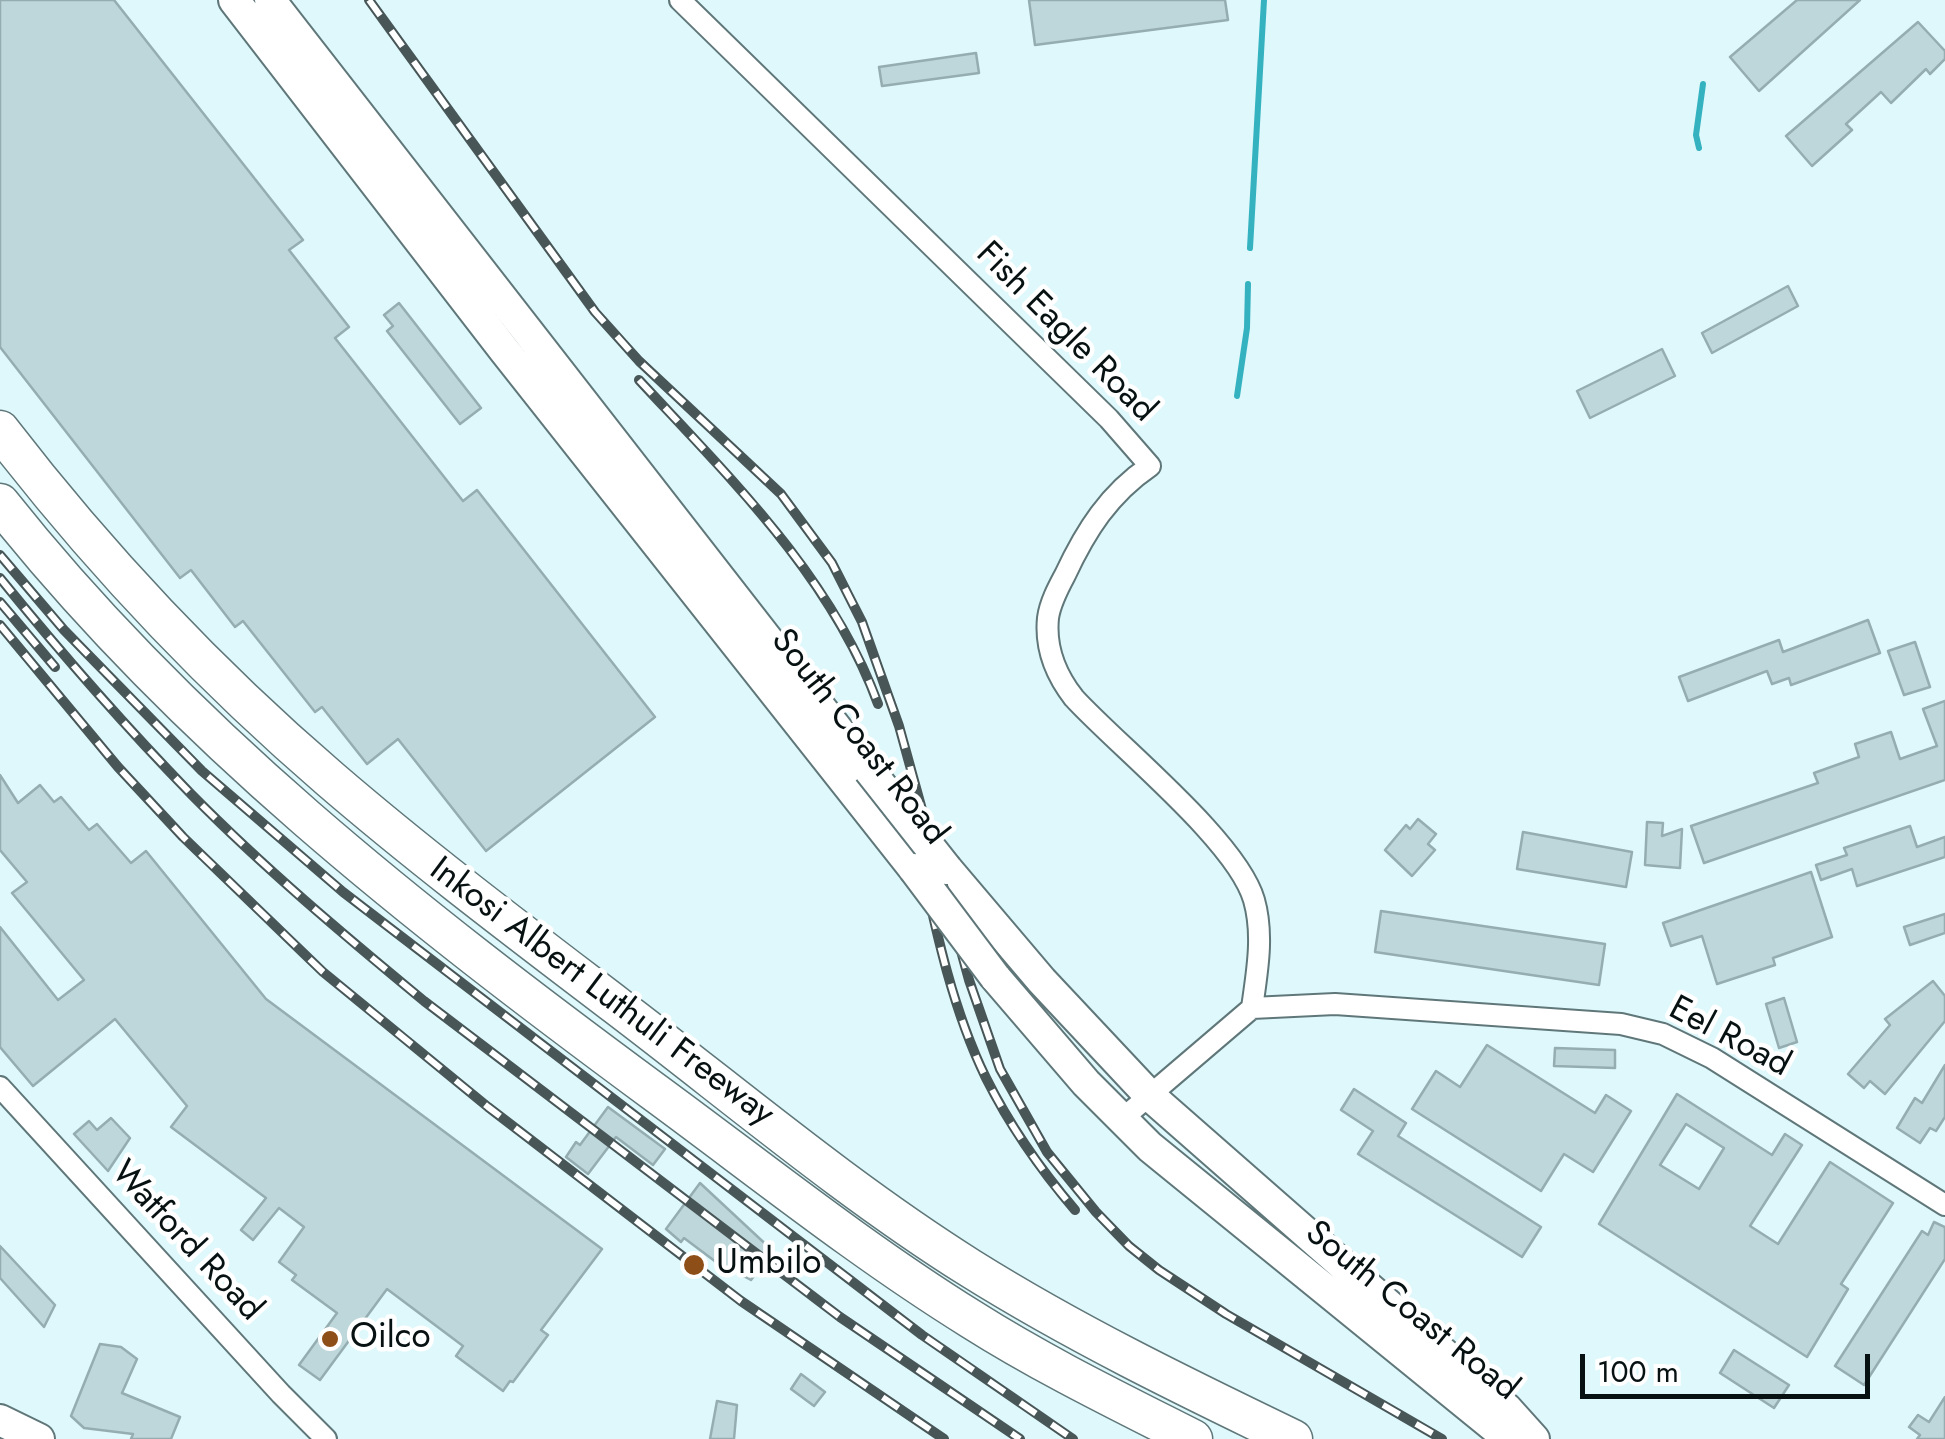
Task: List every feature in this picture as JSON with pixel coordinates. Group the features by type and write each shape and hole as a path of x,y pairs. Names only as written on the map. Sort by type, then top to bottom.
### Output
{"highway":[{"name":"Inkosi Albert Luthuli Freeway","path":"0,430 40,482 143,598 228,686 327,777 429,862 828,1168 969,1268 1095,1342 1293,1439"},
{"name":"Inkosi Albert Luthuli Freeway","path":"0,503 177,702 361,867 552,1016 890,1265 1056,1370 1193,1439"}],"street":[{"name":"South Coast Road","path":"234,0 995,976 1086,1083 1196,1187 1509,1439"},
{"name":"South Coast Road","path":"270,0 946,869 1042,981 1149,1095 1507,1409 1534,1439"},
{"name":"Fish Eagle Road","path":"680,0 1109,419 1150,466 1111,498 1076,552 1050,609 1050,652 1058,674 1074,698 1196,818 1242,871 1253,897 1260,934 1252,1008"},
{"name":"Eel Road","path":"1252,1008 1335,1004 1621,1024 1662,1034 1732,1070 1945,1204"},
{"path":"1122,1119 1252,1008"},
{"name":"Watford Road","path":"0,1087 326,1439"},
{"path":"0,1420 39,1439"}],"building":[{"path":"0,0 114,0 303,240 289,250 349,327 335,338 463,501 477,490 655,717 486,851 398,739 367,764 322,707 315,712 243,621 235,627 191,570 180,578 0,347"},
{"path":"1029,0 1225,0 1228,20 1035,45"},
{"path":"1797,0 1860,0 1759,91 1730,57"},
{"path":"1918,22 1945,51 1945,59 1930,74 1926,69 1891,103 1881,92 1846,124 1852,130 1812,166 1786,136"},
{"path":"976,53 979,73 882,86 879,67"},
{"path":"1788,286 1798,306 1712,353 1702,333"},
{"path":"399,303 481,408 460,424 387,331 393,326 384,315"},
{"path":"1662,349 1675,376 1590,418 1577,391"},
{"path":"1868,620 1880,653 1791,685 1789,678 1772,684 1767,671 1688,701 1679,677 1779,640 1783,652"},
{"path":"1915,642 1930,687 1904,695 1888,651"},
{"path":"1945,701 1945,780 1704,863 1691,826 1818,783 1814,773 1859,757 1855,744 1891,732 1900,759 1937,746 1923,709"},
{"path":"0,775 18,803 40,785 54,802 61,797 89,830 97,824 131,863 146,851 266,999 602,1249 541,1330 548,1335 503,1391 456,1356 463,1346 387,1289 320,1380 299,1365 337,1313 292,1280 296,1275 279,1262 304,1227 279,1208 253,1240 241,1230 266,1198 171,1127 187,1106 115,1019 33,1086 0,1047 0,927 58,1000 84,980 12,893 27,882 0,850"},
{"path":"1418,819 1436,834 1428,844 1435,850 1412,876 1385,850 1406,825 1410,829"},
{"path":"1647,822 1663,823 1662,836 1682,829 1680,868 1645,865"},
{"path":"1910,826 1917,847 1945,837 1945,857 1857,886 1852,869 1821,880 1816,865 1847,855 1844,848"},
{"path":"1523,832 1632,852 1626,887 1517,869"},
{"path":"1811,872 1832,937 1773,958 1775,965 1717,984 1702,936 1671,946 1663,923"},
{"path":"1381,911 1605,944 1599,985 1375,952"},
{"path":"1945,914 1945,933 1910,945 1904,927"},
{"path":"1933,981 1945,996 1945,1021 1885,1094 1870,1081 1864,1088 1848,1074 1890,1025 1885,1019"},
{"path":"1784,998 1797,1042 1779,1048 1766,1004"},
{"path":"1487,1045 1595,1113 1606,1095 1631,1111 1593,1172 1564,1154 1541,1191 1412,1109 1436,1071 1460,1087"},
{"path":"1555,1048 1615,1050 1615,1068 1554,1066"},
{"path":"1945,1065 1945,1117 1936,1131 1930,1128 1920,1143 1897,1128 1915,1098 1922,1103"},
{"path":"1354,1089 1406,1123 1398,1136 1541,1227 1522,1257 1358,1154 1373,1131 1341,1110"},
{"path":"1677,1094 1772,1155 1785,1134 1802,1145 1750,1226 1778,1244 1830,1162 1893,1203 1841,1284 1848,1289 1807,1357 1599,1224","holes":["1686,1124 1724,1148 1699,1189 1660,1165"]},
{"path":"608,1107 665,1149 653,1165 616,1137 588,1174 566,1157 576,1142 580,1145"},
{"path":"111,1118 130,1138 108,1171 74,1134 89,1121 97,1130"},
{"path":"700,1183 773,1251 751,1280 716,1262 684,1238 681,1242 666,1229"},
{"path":"1934,1222 1945,1227 1945,1259 1864,1385 1835,1366 1922,1231 1928,1235"},
{"path":"0,1246 55,1305 44,1327 0,1278"},
{"path":"100,1344 121,1347 137,1359 122,1393 180,1417 171,1439 131,1439 133,1434 84,1428 71,1416"},
{"path":"1734,1350 1789,1385 1774,1408 1720,1373"},
{"path":"801,1374 825,1392 814,1406 791,1389"},
{"path":"1945,1397 1945,1439 1917,1439 1920,1435 1909,1427 1918,1415 1929,1422"},
{"path":"717,1401 737,1405 734,1439 710,1439"}],"waterway":[{"path":"1250,248 1264,0"},
{"path":"1699,148 1696,135 1703,84"},
{"path":"1237,396 1247,328 1248,284"}],"railway":[{"path":"369,0 595,312 639,361 781,494 832,563 862,622 899,726 969,980 1000,1069 1047,1152 1096,1212 1159,1270 1226,1314 1442,1439"},
{"path":"639,380 742,492 806,571 858,657 878,704"},
{"path":"0,555 64,630 202,771 343,892 922,1335 1073,1439"},
{"path":"0,578 93,688 191,794 364,951 424,1001 840,1317 1020,1439"},
{"path":"0,602 55,667"},
{"path":"0,625 118,767 183,837 323,972 488,1107 741,1301 944,1439"},
{"path":"907,799 939,941 971,1045 1015,1130 1075,1210"}],"place":[{"name":"Umbilo","path":"694,1265"},
{"name":"Oilco","path":"330,1339"}]}
